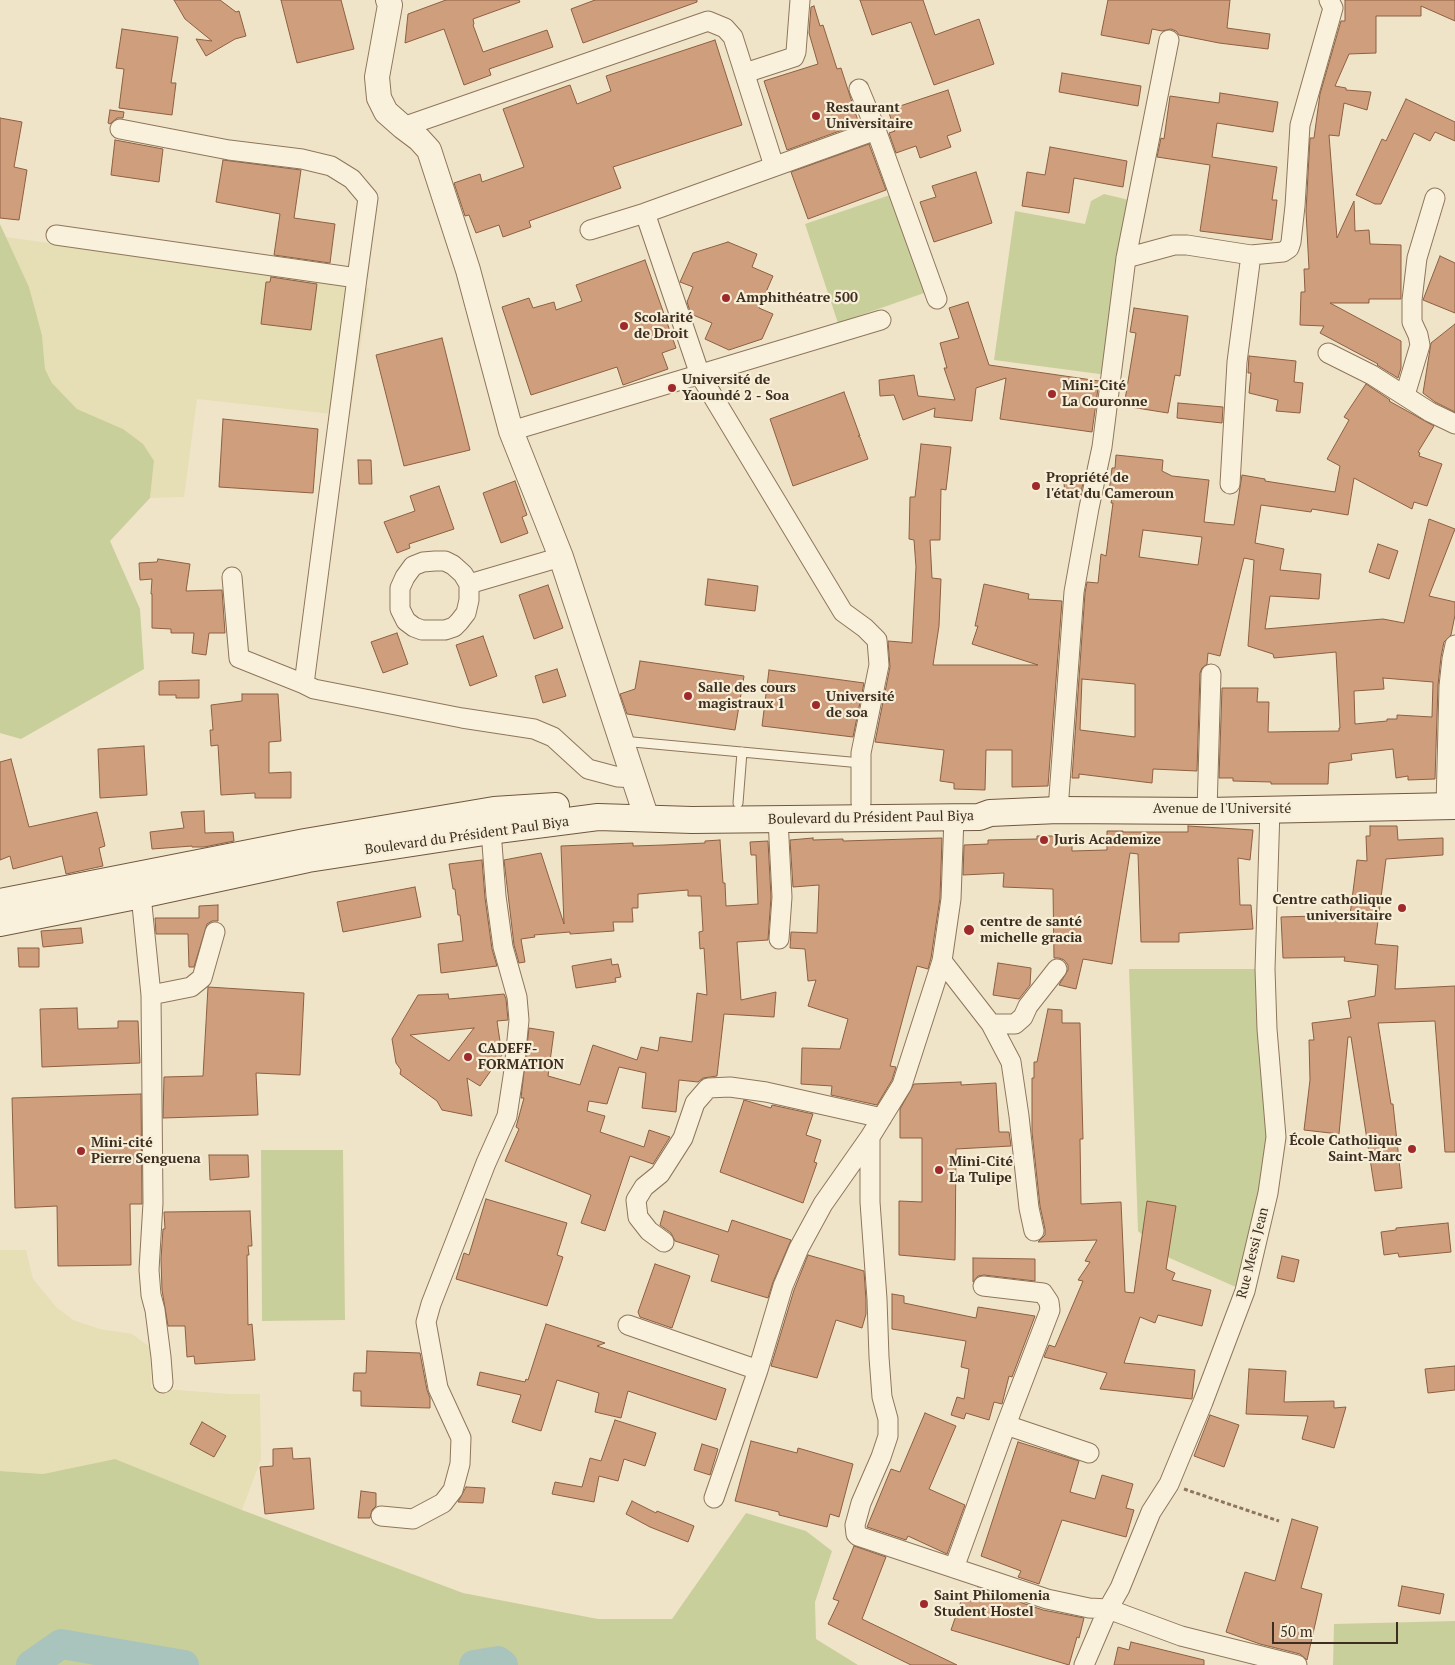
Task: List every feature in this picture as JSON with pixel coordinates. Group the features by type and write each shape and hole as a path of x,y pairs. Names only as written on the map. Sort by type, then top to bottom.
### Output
{"main road":[{"name":"Boulevard du Président Paul Biya","path":"0,923 308,860 491,831 645,811 738,803 957,802 979,807 990,813"},
{"name":"Boulevard du Président Paul Biya","path":"0,902 305,842 494,810 598,804 645,811 778,819 980,817 990,813"},
{"name":"Avenue de l'Université","path":"990,813 1058,810 1207,811 1451,806"}],"street":[{"path":"745,74 794,57 800,0"},
{"path":"1126,258 1174,245 1188,244 1251,255 1283,252 1289,248 1300,125 1333,8 1329,0"},
{"path":"390,2 377,77 379,98 386,112 419,138 429,150 468,270 511,431 561,557 645,811"},
{"path":"403,127 708,21 725,28 734,37 774,166"},
{"path":"1058,810 1074,592 1102,447 1126,258 1169,40"},
{"path":"859,89 876,130 937,299"},
{"path":"120,129 229,150 302,159 331,166 352,179 368,198 304,684"},
{"path":"590,230 645,213 876,130"},
{"path":"1404,395 1420,345 1412,322 1412,300 1417,258 1436,198"},
{"path":"645,213 700,375 843,612 865,628 877,640 879,665 861,753 861,803"},
{"path":"56,235 357,278"},
{"path":"1230,484 1237,362 1251,255"},
{"path":"511,431 881,320"},
{"path":"1328,353 1372,375 1430,412 1455,424"},
{"path":"469,584 561,557"},
{"path":"232,577 239,658 314,689 462,718 534,729 553,737 588,770 618,777 635,778"},
{"path":"1451,806 1449,686 1455,645"},
{"path":"1207,811 1211,674"},
{"name":"Rue Messi Jean","path":"1084,1665 1108,1609 1120,1588 1151,1512 1169,1484 1245,1291 1268,1193 1276,1137 1264,969 1270,809"},
{"path":"714,1498 758,1370 783,1286 799,1248 823,1204 870,1137 902,1085 942,961 951,899 954,817"},
{"path":"778,819 782,897 779,939"},
{"path":"382,1516 413,1519 443,1503 453,1490 460,1464 461,1438 438,1388 426,1322 434,1296 486,1163 507,1116 514,1070 520,1020 517,997 503,947 496,896 491,831"},
{"path":"141,895 151,995 153,1203 149,1270 151,1296 155,1310 161,1357 162,1383"},
{"path":"151,995 191,986 202,978 215,932"},
{"path":"942,961 991,1024 1010,1062 1019,1116 1029,1208 1034,1231"},
{"path":"991,1024 1015,1024 1023,1017 1028,1006 1057,969"},
{"path":"664,1242 648,1231 638,1217 636,1200 644,1187 660,1174 683,1138 695,1103 708,1088 730,1087 766,1092 882,1118"},
{"path":"870,1137 870,1202 879,1357 882,1397 888,1419 888,1436 861,1503 855,1525 856,1534 1047,1599 1089,1608 1108,1609 1181,1636 1297,1665"},
{"path":"954,1568 1050,1310 1049,1302 1043,1293 983,1286"},
{"path":"628,1326 758,1370"},
{"path":"1006,1425 1089,1453"}],"lane":[{"path":"622,742 861,763"},
{"path":"738,803 742,752"}],"path":[{"path":"1169,1484 1279,1521"}],"shaded area":[{"path":"6,237 369,288 350,416 197,399 184,497 150,498 154,462 123,429 77,409 52,383 45,369 42,335 29,287"},
{"path":"0,1250 26,1250 33,1279 56,1307 73,1320 100,1329 132,1334 150,1347 151,1388 230,1394 260,1394 261,1459 242,1510 115,1459 43,1474 0,1471"}],"green space":[{"path":"893,194 927,292 838,323 805,224"},
{"path":"1104,194 1129,200 1108,320 1107,375 994,360 1015,211 1085,224 1091,201"},
{"path":"0,224 29,287 42,335 45,369 52,383 77,409 123,429 143,444 154,461 150,498 110,541 140,609 144,669 21,739 0,733"},
{"path":"1129,969 1265,969 1276,1137 1245,1291 1165,1256 1138,1231"},
{"path":"261,1150 343,1150 345,1320 262,1321"},
{"path":"115,1459 242,1510 463,1593 598,1619 672,1619 746,1513 806,1531 832,1551 815,1602 816,1639 858,1665 0,1665 0,1471 43,1474"},
{"path":"1455,1621 1455,1665 1333,1665 1334,1624"}],"building":[{"path":"174,0 220,0 236,12 239,11 246,36 235,39 206,56 196,39 212,41 185,19"},
{"path":"281,0 341,0 354,49 297,63"},
{"path":"446,0 519,0 520,2 473,19 473,25 483,52 547,30 553,47 489,69 491,75 464,85 444,29 405,43 408,14"},
{"path":"595,0 697,0 697,2 583,43 571,9"},
{"path":"860,0 923,0 935,35 979,19 994,64 934,85 911,22 872,35"},
{"path":"1108,0 1230,0 1227,28 1270,34 1268,49 1219,43 1179,35 1171,29 1162,31 1152,29 1149,44 1101,35"},
{"path":"1345,0 1455,0 1455,21 1421,6 1421,16 1376,16 1376,53 1349,54 1335,86 1346,88 1346,90 1371,92 1367,110 1344,103 1339,136 1329,135 1337,238 1354,201 1355,231 1369,230 1370,244 1401,245 1401,299 1369,299 1369,303 1330,303 1401,341 1401,368 1398,378 1378,364 1320,333 1324,326 1300,325 1301,292 1305,292 1304,269 1309,269 1306,211 1310,138 1314,138 1320,94 1341,21 1345,21"},
{"name":"Restaurant Universitaire","path":"814,6 820,26 823,25 837,69 841,68 859,124 787,150 764,81 818,64 809,33 811,7"},
{"path":"122,29 178,37 171,83 176,83 172,115 119,108 124,69 116,68"},
{"path":"715,40 742,125 613,167 621,188 529,221 531,227 503,237 499,225 476,233 469,215 465,216 454,183 480,174 482,182 524,167 503,109 570,85 577,104 611,91 606,76"},
{"path":"1062,73 1141,86 1138,106 1059,92"},
{"path":"948,90 961,131 947,136 951,147 920,158 916,146 896,153 889,133 895,131 888,110"},
{"path":"1220,93 1278,102 1273,132 1217,123 1212,157 1277,167 1272,200 1277,200 1272,240 1200,231 1210,165 1157,157 1161,138 1164,139 1170,96 1219,103"},
{"path":"1406,99 1455,122 1455,141 1435,132 1430,141 1414,133 1381,204 1375,204 1356,195 1382,139 1386,141"},
{"path":"110,110 124,112 123,118 117,118 110,124 108,123"},
{"path":"0,118 22,122 14,167 27,170 19,220 0,218"},
{"path":"115,140 163,149 159,182 111,175"},
{"path":"869,144 886,190 808,219 791,172"},
{"path":"1050,147 1127,161 1123,187 1074,178 1069,213 1022,206 1027,172 1045,175"},
{"path":"223,160 301,170 294,218 335,224 330,263 274,255 280,214 216,202"},
{"path":"976,172 992,223 934,242 920,202 936,197 932,186"},
{"name":"Amphithéatre 500","path":"728,242 757,254 752,267 773,276 759,308 773,314 762,339 729,350 705,339 712,323 691,314 687,302 693,287 680,282 693,253"},
{"path":"1440,256 1455,263 1455,313 1423,300"},
{"path":"645,260 676,348 662,353 668,369 623,385 617,367 531,395 502,307 529,298 533,308 554,302 556,310 582,301 576,285"},
{"path":"271,277 317,284 311,330 261,324 266,282 270,282"},
{"path":"968,302 989,365 1099,381 1092,432 1000,419 1006,378 976,388 972,421 934,417 935,408 903,420 894,395 880,396 879,380 914,375 918,396 955,400 944,368 947,368 940,343 959,338 949,308"},
{"path":"1134,308 1188,316 1180,376 1175,375 1168,413 1124,406 1136,333 1130,332"},
{"path":"1455,324 1455,412 1435,402 1423,393 1431,343"},
{"path":"442,338 470,450 404,466 376,355"},
{"path":"1249,356 1296,361 1294,382 1303,383 1300,413 1276,411 1278,400 1249,393 1251,373 1248,373"},
{"path":"1366,384 1389,401 1434,426 1418,452 1420,453 1419,456 1442,464 1427,506 1414,502 1412,509 1354,478 1348,515 1312,509 1311,512 1261,505 1255,543 1284,549 1280,570 1321,574 1319,599 1270,596 1265,629 1383,619 1404,623 1429,519 1455,529 1429,596 1455,602 1455,615 1451,635 1444,642 1441,657 1438,685 1435,779 1408,780 1408,776 1396,778 1393,749 1351,754 1352,760 1329,763 1328,784 1271,784 1271,782 1233,781 1233,778 1219,778 1222,688 1258,688 1257,702 1269,702 1268,732 1339,731 1340,728 1336,652 1274,658 1273,654 1248,646 1254,560 1244,558 1220,656 1208,653 1207,664 1200,673 1197,771 1153,769 1152,783 1079,774 1079,778 1072,778 1085,593 1087,582 1098,583 1101,554 1106,556 1113,503 1111,503 1113,493 1109,492 1112,468 1115,468 1116,455 1163,460 1162,471 1172,476 1209,480 1204,522 1234,525 1242,475 1265,479 1265,481 1335,492 1340,466 1327,459 1349,420 1344,417","holes":["1143,530 1202,537 1198,565 1139,557","1383,678 1433,682 1432,717 1397,715 1397,719 1355,724 1354,691 1384,689","1082,679 1135,684 1135,737 1080,730"]},
{"path":"844,392 860,436 858,436 868,459 793,486 770,419"},
{"path":"1178,403 1223,407 1222,423 1177,418"},
{"path":"223,419 318,429 313,493 219,487"},
{"path":"921,444 951,447 946,490 941,489 940,540 930,540 932,578 941,579 939,626 933,665 1038,665 972,644 978,626 975,626 984,584 1029,594 1028,599 1062,601 1048,786 1012,787 1012,750 986,750 985,790 954,789 954,783 940,781 944,750 875,742 890,667 888,641 912,643 916,567 914,540 909,539 910,497 915,497"},
{"path":"358,460 371,460 372,484 359,484"},
{"path":"515,481 527,515 522,517 528,533 501,543 483,493"},
{"path":"1064,482 1083,483 1080,497 1065,499"},
{"path":"439,486 454,529 409,544 410,548 397,553 384,522 415,511 410,496"},
{"path":"1378,544 1398,551 1389,579 1369,572"},
{"path":"158,559 190,564 186,591 222,590 225,633 209,633 206,655 192,653 194,633 171,633 171,629 152,628 152,579 140,580 139,563 157,562"},
{"path":"708,579 758,586 755,611 705,605"},
{"path":"548,585 563,628 534,639 519,595"},
{"path":"397,633 408,664 383,673 371,642"},
{"path":"483,636 497,676 470,686 456,645"},
{"name":"Salle des cours magistraux 1","path":"640,661 744,676 735,730 627,714 620,694 635,689"},
{"path":"557,669 566,696 543,703 535,676"},
{"name":"Université de soa","path":"769,670 864,683 853,737 762,726"},
{"path":"199,680 199,698 176,698 176,695 159,695 159,681"},
{"path":"242,694 278,694 281,741 269,742 269,773 291,772 291,798 255,798 255,793 221,795 218,745 211,746 210,730 213,730 211,705 242,701"},
{"path":"144,746 147,795 100,798 98,749"},
{"path":"11,759 29,827 97,812 105,846 99,848 103,866 66,874 62,856 13,869 10,856 0,860 0,762"},
{"path":"204,811 205,833 233,832 234,841 204,847 152,849 150,832 184,828 181,812"},
{"path":"1188,826 1253,830 1250,860 1238,858 1240,905 1251,905 1253,929 1179,933 1179,942 1141,942 1138,854 1130,853 1112,964 1083,959 1076,989 1059,985 1068,970 1068,965 1064,960 1054,958 1053,889 1003,887 1004,873 963,875 964,845 988,844 988,840 1037,839 1037,836 1072,836 1072,851 1107,850 1107,831 1188,832"},
{"path":"1370,826 1397,826 1398,840 1443,838 1443,855 1386,859 1375,944 1398,946 1395,989 1455,986 1455,1152 1445,1152 1435,1021 1378,1023 1391,1104 1393,1104 1402,1188 1375,1191 1351,1037 1348,1037 1339,1134 1304,1130 1310,1080 1309,1040 1314,1040 1312,1023 1351,1018 1348,1001 1375,996 1378,965 1344,961 1345,957 1283,958 1281,917 1350,915 1357,860 1367,861 1366,836 1370,836"},
{"path":"813,838 813,840 843,839 843,841 942,838 940,898 931,958 928,969 917,966 890,1066 896,1067 892,1080 877,1105 831,1095 832,1086 801,1084 802,1048 840,1049 848,1019 808,1006 816,980 808,981 805,949 790,948 791,932 817,933 819,885 793,887 790,840"},
{"path":"720,840 726,906 758,904 756,855 751,855 750,842 768,841 771,897 768,940 737,942 741,1000 776,992 774,1017 724,1014 717,1076 703,1078 698,1082 679,1080 676,1112 642,1108 646,1073 619,1067 607,1104 589,1101 587,1111 605,1116 600,1132 644,1147 649,1130 670,1137 653,1164 630,1156 605,1231 581,1223 591,1195 505,1161 519,1129 516,1127 524,1098 521,1098 529,1028 554,1032 548,1076 580,1085 593,1045 637,1060 641,1047 658,1051 660,1037 692,1042 697,993 707,995 704,948 700,949 699,932 703,931 701,896 688,896 688,890 638,894 638,908 632,908 633,922 613,922 614,931 534,935 535,937 521,939 525,962 519,963 514,945 504,860 541,853 564,924 561,846 633,843 633,846 664,845 705,843 705,841"},
{"path":"482,860 492,949 497,966 441,973 438,944 463,941 460,915 458,915 455,889 453,889 449,864"},
{"path":"415,887 421,917 343,932 337,902"},
{"path":"218,905 218,921 212,921 207,924 194,967 189,967 188,934 156,934 155,918 199,918 199,906"},
{"path":"81,928 83,943 43,947 41,931"},
{"path":"18,948 39,948 39,967 19,967"},
{"path":"611,959 612,965 618,964 621,977 615,978 616,982 576,988 572,966"},
{"path":"998,963 1031,968 1030,985 1019,999 993,995"},
{"path":"208,987 304,993 300,1075 256,1073 258,1115 163,1118 164,1077 203,1076"},
{"path":"448,994 449,999 504,994 508,1020 497,1021 502,1055 480,1086 467,1078 472,1116 442,1110 437,1101 400,1074 401,1070 396,1063 392,1039 418,995","holes":["474,1028 449,1061 410,1035"]},
{"path":"77,1008 78,1029 118,1028 118,1021 138,1021 140,1063 42,1067 40,1009"},
{"path":"1048,1009 1062,1010 1062,1023 1080,1023 1083,1139 1080,1139 1081,1204 1121,1202 1125,1292 1134,1293 1147,1201 1176,1206 1166,1269 1175,1273 1172,1280 1211,1290 1202,1326 1158,1315 1155,1323 1140,1317 1124,1363 1195,1370 1192,1399 1100,1389 1107,1373 1044,1357 1049,1345 1055,1347 1083,1281 1078,1280 1090,1262 1085,1261 1097,1240 1038,1242 1045,1235 1045,1229 1040,1206 1032,1132 1032,1078 1034,1078 1034,1062 1037,1062"},
{"path":"961,1082 961,1085 996,1083 999,1132 1009,1132 1011,1146 956,1149 955,1260 899,1255 899,1201 922,1202 922,1138 900,1138 900,1109 914,1084"},
{"name":"Mini-cité Pierre Senguena","path":"141,1094 142,1204 130,1204 131,1265 58,1266 57,1206 15,1208 12,1098"},
{"path":"744,1100 771,1108 772,1105 813,1114 806,1135 821,1140 814,1162 817,1163 803,1203 720,1172"},
{"path":"209,1155 248,1155 249,1177 210,1180"},
{"path":"486,1199 567,1223 557,1255 563,1257 547,1306 456,1279 464,1253 469,1255"},
{"path":"250,1211 252,1246 248,1246 249,1255 247,1255 248,1325 252,1324 255,1360 195,1364 194,1356 187,1357 185,1326 168,1326 162,1290 161,1259 163,1229 165,1229 164,1212"},
{"path":"664,1211 728,1232 732,1220 791,1240 768,1298 711,1281 719,1255 675,1241 671,1233 660,1225"},
{"path":"1448,1223 1451,1252 1399,1257 1398,1253 1384,1255 1381,1232 1396,1230 1396,1228"},
{"path":"808,1255 864,1271 866,1314 862,1328 836,1320 817,1378 771,1366 794,1290"},
{"path":"1282,1256 1299,1260 1294,1282 1277,1278"},
{"path":"973,1258 1035,1259 1035,1281 984,1275 978,1276 973,1282"},
{"path":"655,1264 690,1276 672,1328 640,1317 638,1312"},
{"path":"892,1294 904,1296 904,1303 976,1318 978,1307 1035,1316 1012,1377 1009,1376 1002,1404 994,1402 989,1420 966,1413 964,1419 951,1415 957,1397 964,1399 969,1369 961,1367 966,1341 892,1329"},
{"path":"546,1324 605,1343 597,1346 726,1389 716,1420 628,1391 621,1418 595,1412 599,1393 557,1380 541,1431 512,1422 521,1395 477,1385 480,1372 525,1382 526,1379 528,1380"},
{"path":"367,1351 420,1353 430,1398 430,1408 361,1406 361,1391 353,1391 354,1373 366,1373"},
{"path":"1455,1366 1455,1390 1428,1393 1425,1369"},
{"path":"1249,1369 1286,1371 1284,1402 1334,1401 1334,1408 1346,1407 1334,1448 1302,1439 1308,1416 1246,1414"},
{"path":"925,1413 956,1426 929,1489 965,1505 947,1554 908,1536 906,1540 867,1527 891,1469 900,1472"},
{"path":"1210,1415 1239,1425 1224,1467 1194,1456"},
{"path":"615,1420 656,1433 645,1466 624,1459 618,1481 599,1476 594,1502 552,1494 555,1482 582,1487 590,1458 601,1461"},
{"path":"202,1422 226,1436 214,1457 190,1444"},
{"path":"751,1441 797,1453 798,1448 853,1464 839,1517 830,1514 827,1527 779,1515 779,1512 735,1501"},
{"path":"1018,1442 1079,1461 1070,1492 1095,1499 1102,1475 1133,1484 1126,1508 1134,1510 1126,1537 1062,1520 1039,1584 1018,1577 1021,1571 981,1556"},
{"path":"702,1444 718,1449 710,1475 694,1470"},
{"path":"292,1448 293,1459 310,1458 314,1509 265,1514 260,1467 273,1466 273,1449"},
{"path":"466,1487 485,1488 483,1503 458,1502"},
{"path":"361,1491 376,1493 376,1506 372,1510 370,1518 358,1518"},
{"path":"632,1501 656,1513 657,1511 694,1526 688,1542 650,1527 626,1514"},
{"path":"1292,1519 1318,1527 1301,1588 1322,1594 1307,1660 1300,1654 1260,1644 1226,1632 1245,1572 1275,1581"},
{"path":"854,1546 886,1557 862,1619 957,1665 911,1665 828,1624 839,1601 833,1599"},
{"path":"1402,1586 1444,1594 1440,1614 1398,1606"},
{"path":"978,1588 1043,1610 1084,1618 1069,1665 951,1630 962,1598 974,1602"},
{"path":"1131,1642 1204,1660 1204,1665 1114,1665 1118,1647 1129,1650"}],"waterway":[{"path":"31,1665 61,1644 184,1665"},
{"path":"474,1665 498,1661 503,1665"}],"place":[{"name":"Restaurant Universitaire","path":"816,116"},
{"name":"Amphithéatre 500","path":"726,298"},
{"name":"Scolarité de Droit","path":"624,326"},
{"name":"Université de Yaoundé 2 - Soa","path":"672,388"},
{"name":"Mini-Cité La Couronne","path":"1052,394"},
{"name":"Propriété de l'état du Cameroun","path":"1036,486"},
{"name":"Salle des cours magistraux 1","path":"688,696"},
{"name":"Université de soa","path":"816,705"},
{"name":"Juris Academize","path":"1044,840"},
{"name":"Centre catholique universitaire","path":"1402,908"},
{"name":"centre de santé michelle gracia","path":"969,930"},
{"name":"CADEFF- FORMATION","path":"468,1057"},
{"name":"École Catholique Saint-Marc","path":"1412,1149"},
{"name":"Mini-cité Pierre Senguena","path":"81,1151"},
{"name":"Mini-Cité La Tulipe","path":"939,1170"},
{"name":"Saint Philomenia Student Hostel","path":"924,1604"}]}
